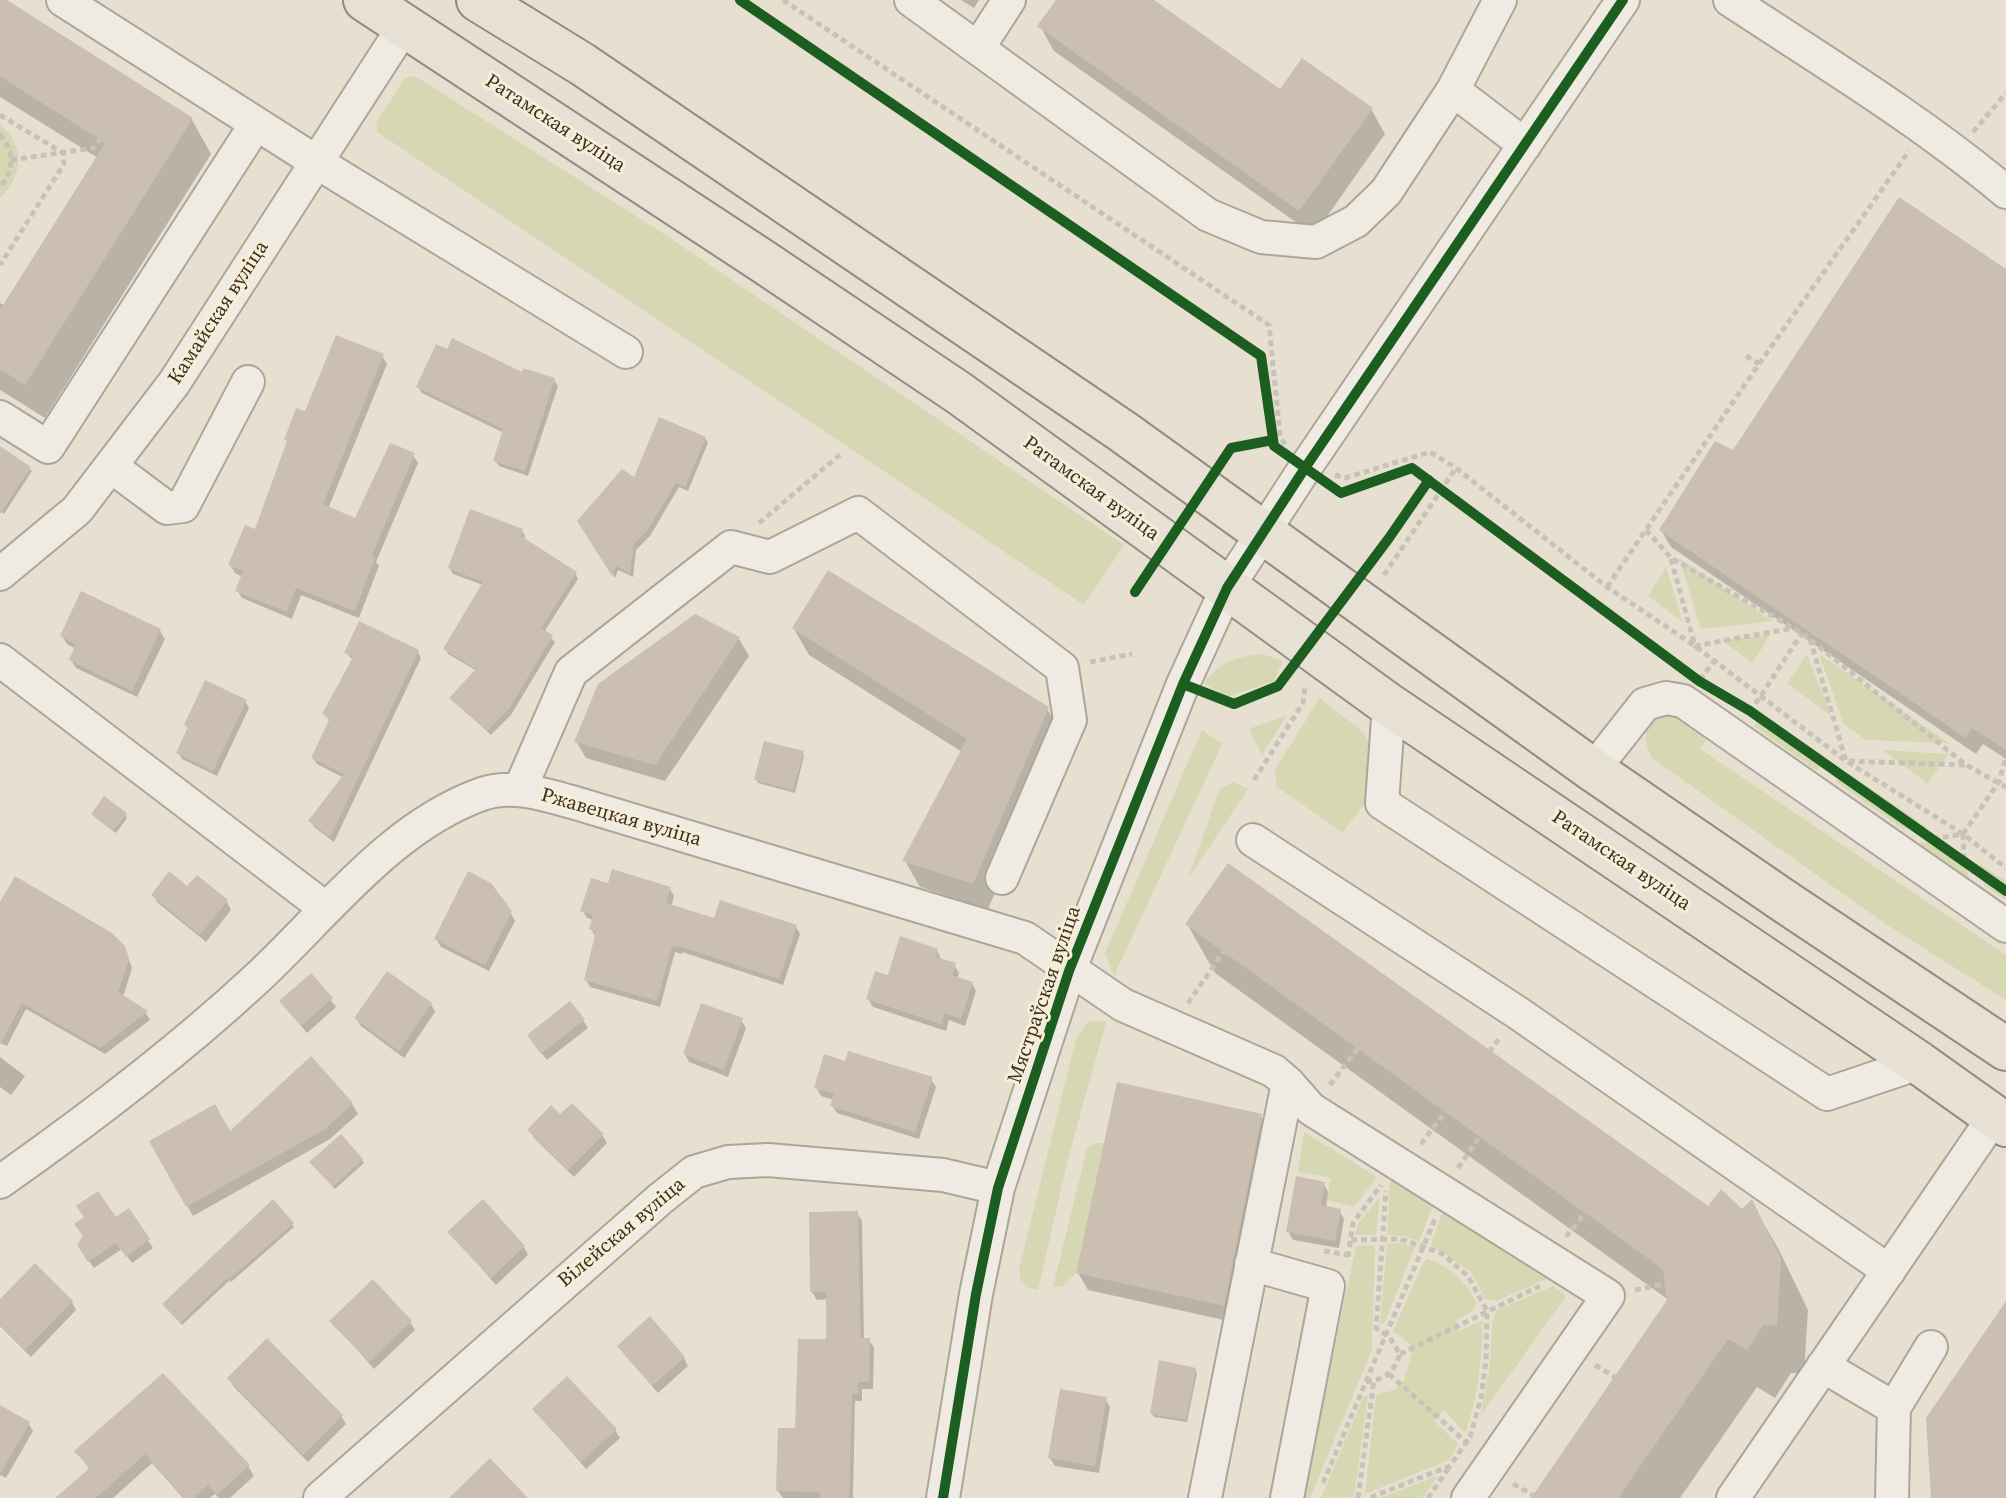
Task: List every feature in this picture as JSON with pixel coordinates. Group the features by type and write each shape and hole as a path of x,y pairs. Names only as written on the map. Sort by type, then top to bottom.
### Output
{"main road":[{"name":"Ратамская вуліца","path":"365,0 959,393 1389,705 2000,1121"},
{"path":"478,0 582,64 1122,431 1593,770 2006,1049"}],"street":[{"path":"63,0 318,163 626,352"},
{"path":"911,0 1208,215 1261,237 1316,242 1356,221 1386,192 1453,90 1500,0"},
{"path":"978,48 1009,0"},
{"name":"Мястраўская вуліца","path":"943,1498 976,1294 998,1188 1069,971 1183,684 1227,588 1623,0"},
{"path":"1730,0 1956,151 2006,192"},
{"name":"Камайская вуліца","path":"0,574 77,510 174,383 405,25"},
{"path":"1453,90 1525,145"},
{"path":"0,417 48,447 256,124"},
{"path":"112,467 167,508 183,506 248,382"},
{"path":"520,789 571,672 731,547 770,557 858,513 1062,668 1070,720 1002,878"},
{"path":"0,660 325,908"},
{"path":"1593,770 1645,704 1666,698 1683,701 2006,926"},
{"path":"1389,705 1382,803 1827,1094 1919,1063"},
{"name":"Ржавецкая вуліца","path":"0,1182 82,1124 161,1061 254,981 325,908 427,822 451,807 486,793 520,789 587,806 1025,938 1069,971 1123,1005 1274,1071 1311,1109 1440,1205 1608,1296 1468,1498"},
{"path":"1253,840 1518,1013 1889,1271"},
{"path":"1205,1498 1288,1083"},
{"path":"1733,1498 1889,1271 2000,1121"},
{"name":"Вілейская вуліца","path":"320,1498 636,1219 694,1172 728,1162 768,1160 943,1175 998,1188"},
{"path":"1251,1264 1328,1286 1287,1498"},
{"path":"1892,1498 1894,1408 1931,1347"},
{"path":"1823,1366 1894,1408"}],"path":[{"path":"783,0 1269,325 1281,440 1305,468"},
{"path":"1956,151 2006,93"},
{"path":"0,115 63,153"},
{"path":"1607,587 1924,130"},
{"path":"0,134 8,145 11,160 6,180 0,187"},
{"path":"11,160 94,148 100,139"},
{"path":"0,265 64,164 63,153"},
{"path":"1261,356 1274,446 1305,468 1345,478 1430,452 1456,468 1607,587 1762,695 1846,761 1963,834 2006,868"},
{"path":"1746,356 1759,364"},
{"path":"731,547 841,454"},
{"path":"1353,488 1412,468"},
{"path":"1384,575 1456,468"},
{"path":"1429,480 1453,499"},
{"path":"1646,530 1671,558 1794,627 1966,765 2006,787"},
{"path":"1671,558 1695,646"},
{"path":"1695,646 1794,627"},
{"path":"1762,695 1802,633"},
{"path":"1809,638 1846,761"},
{"path":"1062,668 1132,654"},
{"path":"1686,672 1712,689"},
{"path":"1254,780 1303,703 1306,675"},
{"path":"1737,704 1761,720"},
{"path":"1963,834 1999,782 2006,757"},
{"path":"1846,761 1966,765"},
{"path":"1917,830 1941,847"},
{"path":"1952,855 1974,870"},
{"path":"1171,1028 1224,951"},
{"path":"1311,1109 1358,1048"},
{"path":"1400,1354 1386,1334 1376,1328 1383,1239 1395,1172 1446,1111"},
{"path":"1322,1483 1440,1205 1480,1136"},
{"path":"1351,1240 1400,1239 1424,1245 1441,1253 1468,1276 1487,1311 1486,1361 1481,1398 1466,1442"},
{"path":"1318,1250 1348,1255"},
{"path":"1366,1382 1383,1379 1395,1369 1400,1354 1553,1279"},
{"path":"1389,1374 1466,1442"},
{"path":"1358,1498 1374,1380"},
{"path":"1428,1498 1484,1418"},
{"path":"1369,1498 1450,1466"}],"green space":[{"path":"415,76 658,230 1124,545 1084,605 377,132 376,123 405,78"},
{"path":"0,124 14,142 18,161 14,180 0,198"},
{"path":"1679,558 1772,621 1701,629"},
{"path":"1666,567 1683,622 1648,596"},
{"path":"1770,635 1753,663 1721,640"},
{"path":"1262,654 1283,661 1274,681 1227,697 1204,683 1229,662"},
{"path":"1807,654 1832,717 1787,683"},
{"path":"1819,654 1949,743 1866,740 1844,724"},
{"path":"1320,698 1363,732 1377,756 1377,786 1343,833 1276,786 1275,769"},
{"path":"1676,709 1706,740 1700,749 2006,955 2006,1000 1887,925 1652,758 1646,736 1650,721 1653,715"},
{"path":"1287,715 1262,755 1249,729"},
{"path":"1761,715 1826,758 1817,771 1754,726"},
{"path":"1202,730 1222,744 1114,976 1105,953"},
{"path":"1883,750 1948,754 1928,784"},
{"path":"1845,771 1928,828 1903,829 1835,781"},
{"path":"1233,782 1248,789 1188,879 1219,790"},
{"path":"1941,842 1963,858 1969,878 1916,843"},
{"path":"1980,864 2006,881 2006,900 1984,885"},
{"path":"1088,1022 1106,1022 1068,1159 1038,1290 1030,1289 1021,1280 1019,1269 1076,1038"},
{"path":"1304,1132 1377,1177 1354,1207 1327,1200 1331,1178 1298,1172"},
{"path":"1095,1143 1104,1143 1076,1273 1063,1286 1053,1287 1087,1149"},
{"path":"1396,1177 1434,1203 1419,1241 1387,1235 1390,1182"},
{"path":"1380,1197 1376,1235 1355,1235 1357,1225"},
{"path":"1443,1210 1546,1279 1496,1301 1485,1299 1471,1272 1431,1245"},
{"path":"1401,1243 1415,1247 1384,1324 1380,1324 1387,1244"},
{"path":"1375,1245 1372,1350 1310,1498 1303,1498 1356,1246"},
{"path":"1428,1259 1456,1276 1476,1302 1474,1310 1456,1321 1459,1331 1483,1320 1473,1405 1465,1433 1444,1410 1434,1421 1458,1444 1449,1460 1365,1494 1376,1395 1394,1390 1404,1380 1412,1353 1409,1343 1393,1331 1423,1263"},
{"path":"1553,1286 1566,1296 1481,1415 1490,1365 1492,1322 1497,1310"},
{"path":"1364,1396 1368,1396 1354,1497 1321,1498"},
{"path":"1439,1475 1423,1498 1380,1498"}],"building":[{"path":"0,0 7,0 193,118 25,385 0,369 0,310 105,143 0,76"},
{"path":"1056,0 1154,0 1280,89 1302,58 1373,108 1299,211 1037,26"},
{"path":"1899,197 2006,269 2006,750 1972,728 1966,738 1659,530 1715,441 1733,450"},
{"path":"336,335 384,354 323,504 355,518 390,443 415,453 372,555 375,557 355,611 296,588 287,612 235,591 243,571 228,565 245,525 255,529 296,408 305,411"},
{"path":"452,338 522,372 523,368 555,378 525,471 493,461 503,429 416,387 436,344 447,349"},
{"path":"659,417 706,437 685,487 676,483 647,531 634,544 630,573 616,566 612,576 577,521 622,469 634,477"},
{"path":"0,446 31,467 0,514"},
{"path":"470,509 523,529 521,536 577,572 541,628 553,635 509,709 487,731 449,698 476,669 443,649 483,582 448,568"},
{"path":"828,570 1049,707 973,884 902,861 967,739 792,628"},
{"path":"81,591 161,629 132,691 69,660 76,644 60,636"},
{"path":"695,614 740,637 655,765 574,742 598,684"},
{"path":"359,621 419,650 330,837 308,821 344,774 311,758 330,718 322,714 353,657 344,653"},
{"path":"205,680 247,700 213,771 176,753 188,727 184,725"},
{"path":"764,741 804,751 793,790 754,780"},
{"path":"104,796 127,813 113,831 91,814"},
{"path":"1228,863 1708,1206 1721,1189 1742,1209 1752,1199 1781,1259 1777,1326 1763,1325 1747,1350 1728,1339 1618,1498 1531,1498 1667,1300 1663,1269 1185,924"},
{"path":"612,869 671,887 666,903 714,918 720,900 797,925 779,979 672,946 657,1001 584,980 596,931 589,929 593,915 580,911 591,878 608,883"},
{"path":"169,871 187,886 197,875 228,900 200,935 151,895"},
{"path":"468,871 491,883 512,911 485,965 434,939"},
{"path":"15,876 112,933 125,946 129,959 118,992 148,1011 100,1048 22,1003 0,1045 0,902"},
{"path":"900,936 938,949 936,957 956,963 952,975 973,982 961,1019 945,1013 941,1024 866,999 875,971 888,975"},
{"path":"387,971 432,1003 399,1051 354,1018"},
{"path":"311,973 333,998 301,1026 279,1001"},
{"path":"570,1001 585,1019 541,1054 527,1035"},
{"path":"701,1003 743,1018 724,1070 683,1054"},
{"path":"848,1051 933,1077 915,1132 830,1106 834,1094 814,1088 824,1054 845,1061"},
{"path":"311,1056 353,1103 325,1129 186,1207 149,1141 215,1104 230,1131"},
{"path":"1117,1082 1262,1114 1224,1306 1076,1273"},
{"path":"572,1103 604,1134 568,1170 527,1130 551,1105 560,1114"},
{"path":"341,1134 363,1159 333,1187 309,1162"},
{"path":"1296,1176 1325,1182 1321,1205 1341,1209 1335,1241 1286,1232"},
{"path":"98,1191 116,1217 129,1208 150,1239 126,1257 116,1243 88,1262 77,1245 83,1236 74,1224 84,1217 76,1206"},
{"path":"273,1199 294,1223 227,1278 180,1323 162,1304"},
{"path":"483,1199 525,1246 491,1278 447,1232"},
{"path":"858,1211 861,1338 870,1338 869,1382 858,1382 858,1394 852,1394 849,1498 820,1498 820,1492 776,1491 778,1428 795,1428 798,1339 826,1339 826,1292 810,1292 809,1212"},
{"path":"35,1263 73,1301 25,1350 0,1325 0,1299"},
{"path":"373,1279 412,1321 369,1362 329,1321"},
{"path":"2006,1301 2006,1498 1931,1498 1926,1418"},
{"path":"650,1316 685,1357 652,1386 617,1346"},
{"path":"267,1338 343,1415 303,1455 227,1378"},
{"path":"1159,1360 1196,1368 1186,1420 1150,1414"},
{"path":"163,1373 250,1465 217,1495 208,1485 193,1498 184,1498 145,1454 96,1498 55,1498 90,1468 74,1451"},
{"path":"567,1376 617,1429 581,1462 532,1409"},
{"path":"1060,1389 1107,1397 1095,1466 1048,1458"},
{"path":"0,1405 30,1422 0,1474"},
{"path":"490,1458 528,1498 449,1498"}],"cycle path":[{"path":"740,0 1261,356 1274,446 1341,493 1412,468 1699,681 1750,711 2006,891"},
{"path":"943,1498 976,1294 998,1188 1069,971 1183,684 1227,588 1623,0"},
{"path":"1135,592 1231,448 1273,440"},
{"path":"1183,684 1234,704 1278,686 1429,480"}]}
